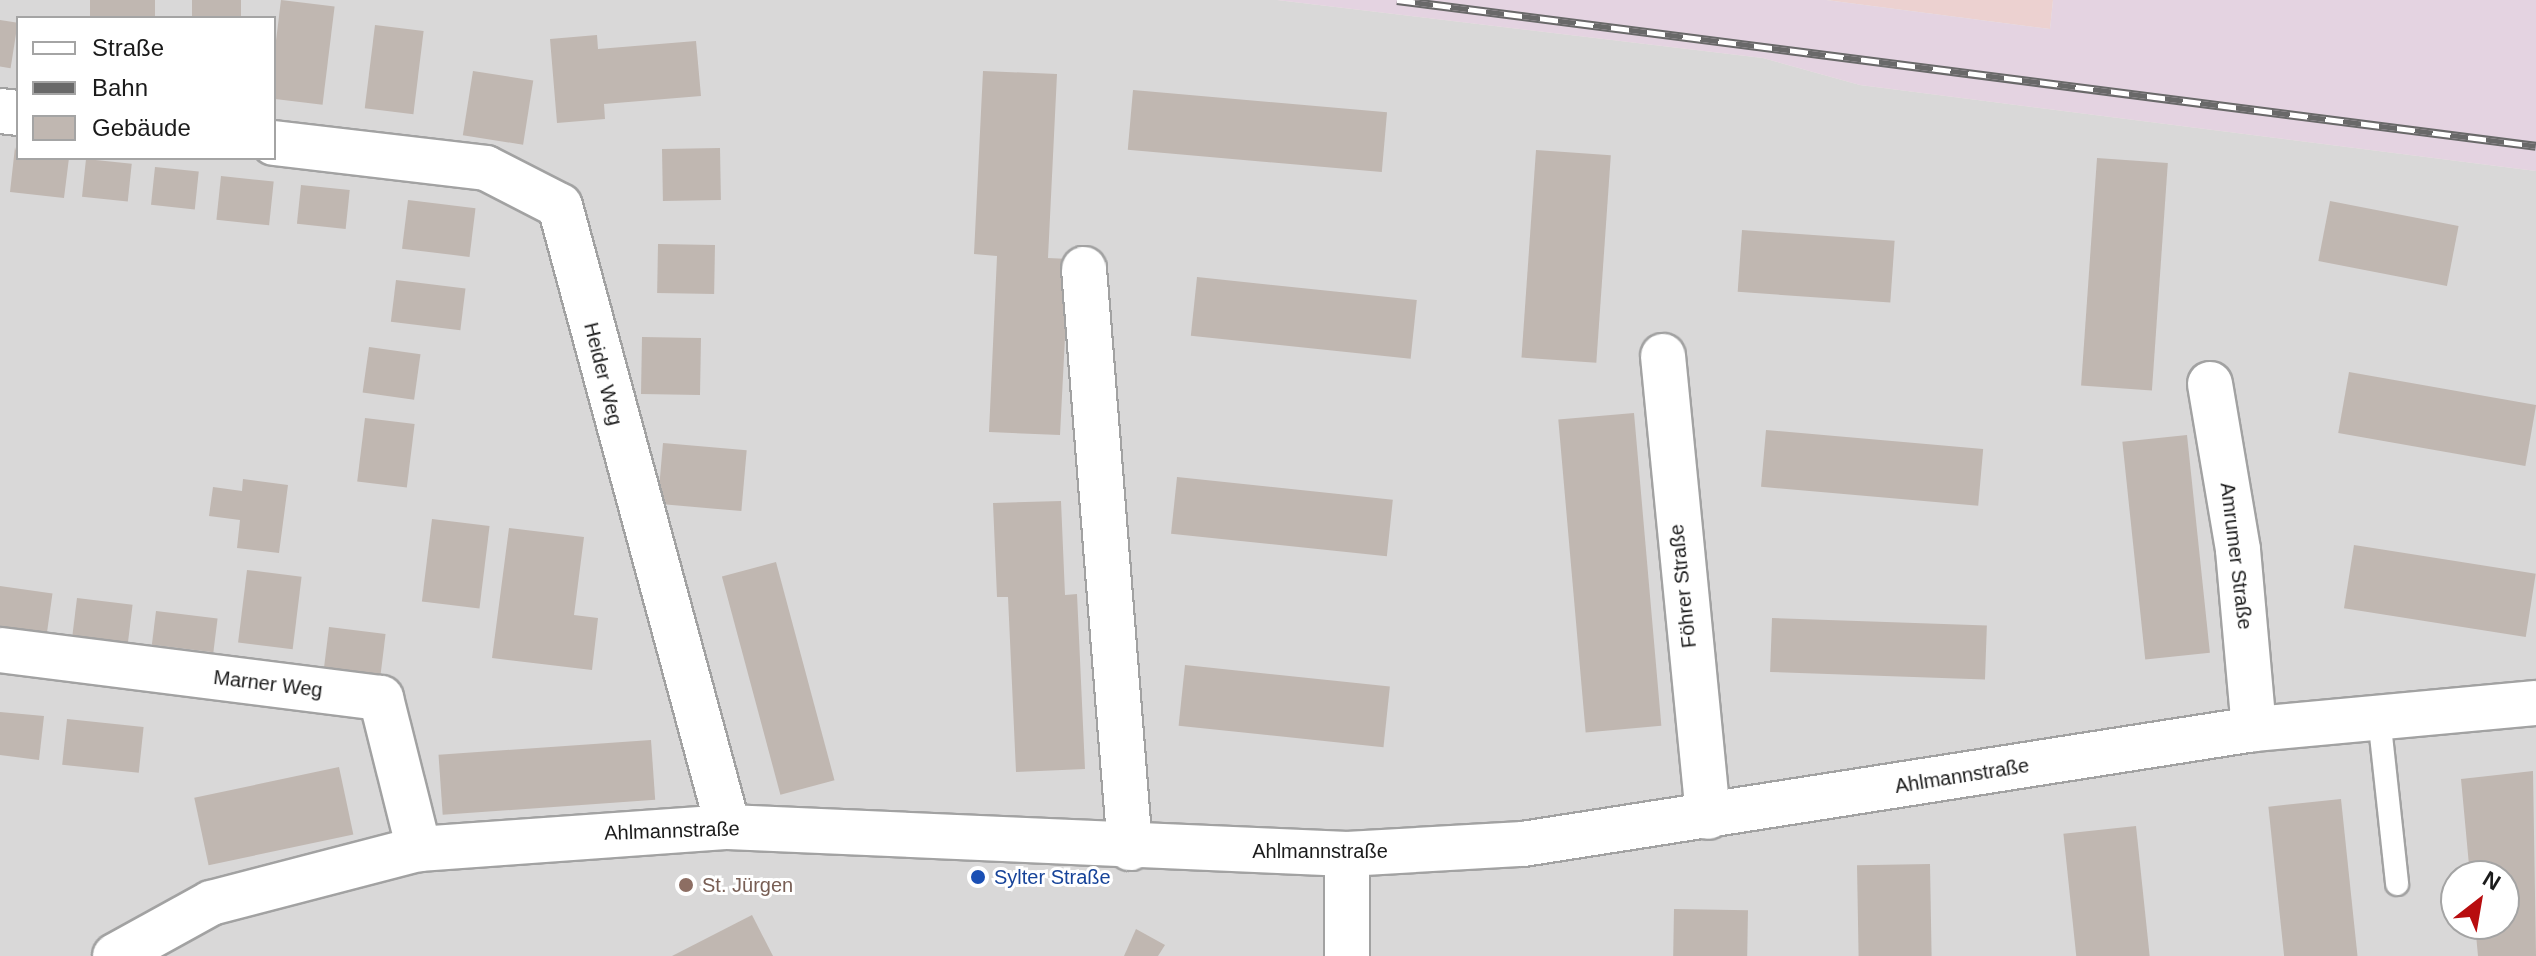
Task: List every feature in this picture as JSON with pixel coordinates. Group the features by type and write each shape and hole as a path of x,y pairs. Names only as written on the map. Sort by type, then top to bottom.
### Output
{"street":[{"name":"Heider Weg","path":"276,143 486,168 560,206 728,827"},
{"path":"1084,269 1130,848"},
{"name":"Föhrer Straße","path":"1663,356 1708,817"},
{"name":"Amrumer Straße","path":"2210,384 2238,550 2254,729"},
{"name":"Marner Weg","path":"0,650 381,698 419,849"},
{"name":"Ahlmannstraße","path":"115,956 211,903 419,849 728,827 1130,848 1347,854 1523,844 2254,729 2536,703"},
{"path":"1347,854 1347,956"}],"lane":[{"path":"2379,717 2397,884"}],"shaded area":[{"path":"0,0 1277,0 1763,58 1860,85 2536,171 2536,956 0,956"},
{"path":"1277,0 1826,0 2050,29 2053,0 2536,0 2536,171 1860,85 1763,58"},
{"path":"1826,0 2053,0 2050,29"}],"building":[{"path":"90,0 155,0 155,16 90,16"},
{"path":"192,0 241,0 241,16 192,16"},
{"path":"281,0 335,7 323,105 276,99 276,41"},
{"path":"0,20 16,23 11,68 0,67"},
{"path":"375,25 424,31 413,114 365,108"},
{"path":"597,35 598,49 696,41 701,96 604,104 605,119 557,123 550,39"},
{"path":"473,71 533,81 523,145 463,135"},
{"path":"983,71 1057,74 1048,258 1069,259 1060,435 989,432 997,256 974,254"},
{"path":"1133,90 1387,112 1382,172 1128,150"},
{"path":"15,147 16,160 69,160 64,198 10,192"},
{"path":"720,148 721,200 663,201 662,149"},
{"path":"1536,150 1611,155 1596,363 1521,357"},
{"path":"2097,158 2168,163 2152,390 2081,385"},
{"path":"86,160 132,164 128,202 82,197"},
{"path":"155,167 199,172 195,209 151,205"},
{"path":"221,176 274,182 269,225 216,220"},
{"path":"301,185 350,190 346,229 297,224"},
{"path":"408,200 475,208 470,257 402,249"},
{"path":"2330,201 2459,226 2447,286 2318,261"},
{"path":"1742,230 1895,241 1890,303 1738,292"},
{"path":"658,244 715,245 714,294 657,293"},
{"path":"1197,277 1417,300 1411,359 1191,336"},
{"path":"396,280 465,289 460,330 391,322"},
{"path":"642,337 701,338 700,395 641,394"},
{"path":"369,347 420,354 414,400 363,393"},
{"path":"2349,372 2536,405 2525,466 2338,433"},
{"path":"1634,413 1661,726 1586,732 1558,420"},
{"path":"365,418 415,424 407,488 357,482"},
{"path":"1766,430 1983,449 1978,506 1761,487"},
{"path":"2187,435 2210,653 2145,660 2122,442"},
{"path":"663,443 747,450 741,511 658,504"},
{"path":"1177,477 1393,500 1387,556 1171,534"},
{"path":"243,479 288,485 279,553 237,548 240,520 209,516 213,487 242,491"},
{"path":"1061,501 1065,595 1077,594 1085,769 1016,772 1008,597 997,597 993,503"},
{"path":"432,519 490,526 479,608 422,601"},
{"path":"509,528 584,537 574,615 598,618 592,670 492,658"},
{"path":"2354,545 2536,574 2526,637 2344,608"},
{"path":"776,562 834,780 780,795 722,576"},
{"path":"247,570 302,577 293,649 238,642"},
{"path":"0,586 52,593 46,637 0,630"},
{"path":"77,598 133,605 128,644 72,637"},
{"path":"156,611 218,619 213,652 152,645"},
{"path":"1772,618 1987,626 1985,679 1770,672"},
{"path":"329,627 386,634 380,679 324,672"},
{"path":"1185,665 1390,687 1383,747 1179,726"},
{"path":"0,712 44,716 39,760 0,755"},
{"path":"67,719 144,727 139,773 62,765"},
{"path":"651,740 655,800 443,815 439,755"},
{"path":"339,767 353,834 209,865 194,798"},
{"path":"2533,771 2536,956 2478,956 2476,940 2520,940 2520,860 2469,860 2461,779"},
{"path":"2341,799 2358,956 2284,956 2268,807"},
{"path":"2136,826 2150,956 2076,956 2063,834"},
{"path":"1930,864 1932,956 1859,956 1857,865"},
{"path":"1674,909 1748,910 1747,956 1673,956"},
{"path":"752,915 773,956 672,956"},
{"path":"1136,929 1165,945 1158,956 1124,956"}],"railway":[{"path":"1397,0 2536,146"}],"place":[{"name":"Sylter Straße","path":"978,877"},
{"name":"St. Jürgen","path":"686,885"}]}
